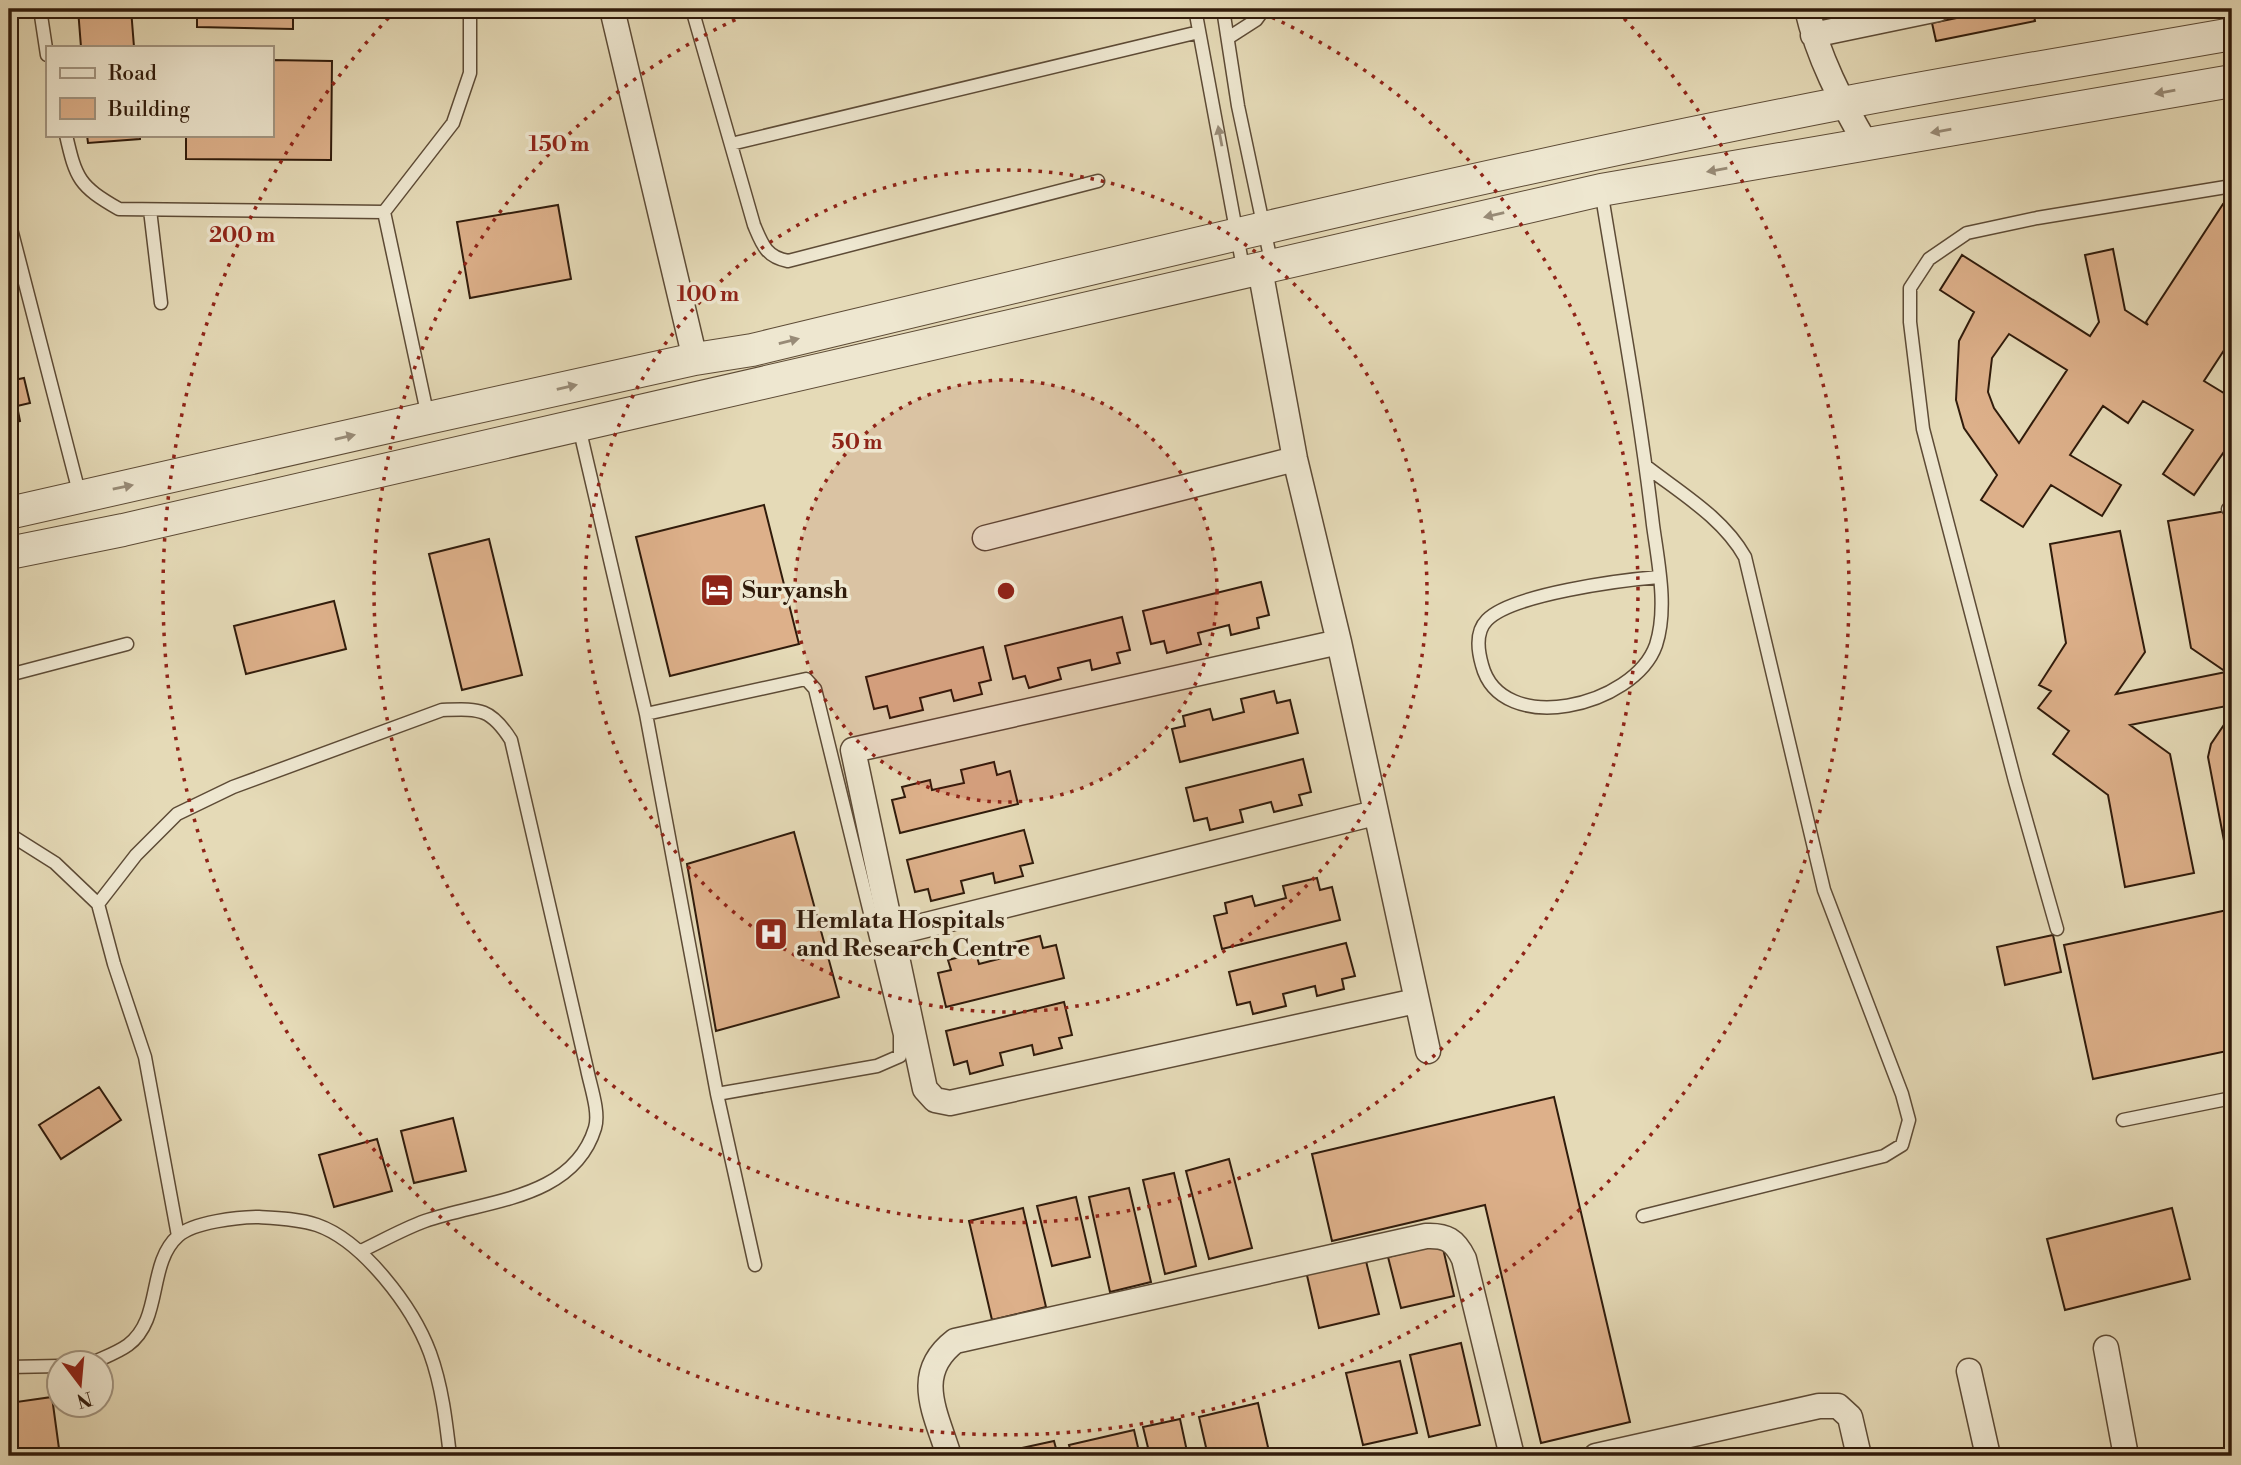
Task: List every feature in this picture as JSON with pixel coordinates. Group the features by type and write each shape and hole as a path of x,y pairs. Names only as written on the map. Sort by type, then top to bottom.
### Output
{"street":[{"path":"612,9 695,359"},
{"path":"1807,9 1813,35 1842,103 1866,144"},
{"path":"1813,35 1938,9"},
{"path":"9,513 695,359 752,350 1250,232 1842,103 2232,34"},
{"path":"9,553 123,530 1601,190 2232,80"},
{"path":"1259,269 1295,459 1339,642 1427,1051"},
{"path":"985,538 1295,459"},
{"path":"1339,642 853,750 890,934 925,1089 935,1100 950,1103 1416,1001"},
{"path":"890,934 1375,813"},
{"path":"949,1456 929,1388 932,1368 939,1354 955,1341 1426,1236 1443,1235 1457,1244 1464,1259 1512,1456"},
{"path":"2106,1348 2126,1456"},
{"path":"1969,1371 1988,1456"},
{"path":"1596,1456 1819,1406 1838,1406 1850,1417 1859,1456"}],"lane":[{"path":"40,9 46,48"},
{"path":"428,418 384,212 453,123 470,73 470,9"},
{"path":"692,9 754,225 765,250 774,258 788,261 1098,181"},
{"path":"1195,9 1259,269"},
{"path":"1223,9 1250,232 1259,269"},
{"path":"1228,38 1256,20 1264,9"},
{"path":"731,144 1199,32"},
{"path":"66,136 73,167 87,190 119,209 384,212"},
{"path":"2057,929 2015,781 1923,429 1910,321 1910,288 1929,259 1967,233 2037,218 2232,186"},
{"path":"1601,190 1647,467 1659,578 1661,626 1655,648 1637,676 1610,694 1567,708 1537,707 1508,698 1484,672 1479,638 1486,620 1508,607 1594,584 1659,578"},
{"path":"150,210 160,303"},
{"path":"9,221 80,496"},
{"path":"579,424 646,714 716,1094 755,1265"},
{"path":"1643,1216 1884,1156 1902,1145 1909,1120 1902,1094 1824,890 1745,557 1735,539 1717,521 1647,467"},
{"path":"9,675 127,645"},
{"path":"646,714 806,679 815,689 900,1035 900,1056 877,1066 716,1094"},
{"path":"98,904 136,855 177,814 233,787 442,710 476,709 498,719 511,740 587,1069 596,1124 586,1150 560,1178 512,1197 424,1221 361,1251"},
{"path":"9,834 55,863 98,904 114,964 145,1057 178,1236"},
{"path":"2123,1120 2232,1098"},
{"path":"116,1350 129,1344 151,1312 162,1264 178,1236 229,1217 269,1217 317,1225 361,1251 394,1289 429,1351 445,1408 450,1456"},
{"path":"9,1367 46,1366"}],"building":[{"path":"78,9 131,9 134,46 81,46"},
{"path":"197,9 293,9 293,29 197,27"},
{"path":"2001,9 2033,9 2035,21 1936,41 1932,23"},
{"path":"273,60 332,61 331,160 186,159 186,136 273,136"},
{"path":"87,136 140,136 140,139 88,143"},
{"path":"2223,204 2232,209 2232,338 2204,381 2232,398 2232,453 2226,449 2194,495 2163,474 2193,430 2143,401 2128,423 2103,406 2070,455 2121,485 2102,516 2051,485 2023,527 1981,500 1997,475 1964,428 1956,400 1959,341 1974,312 1940,290 1962,255 2090,336 2099,322 2085,255 2113,249 2125,310 2148,325 2146,322","holes":["2009,334 2067,370 2019,443 1994,408 1988,392 1992,358"]},
{"path":"558,205 571,279 470,298 457,222"},
{"path":"24,378 30,403 17,406 20,421 9,424 9,381"},
{"name":"Suryansh","path":"764,505 799,644 670,676 636,537"},
{"path":"2232,510 2232,705 2130,725 2170,754 2194,873 2125,887 2108,795 2053,754 2069,731 2038,708 2051,691 2039,685 2066,643 2050,544 2120,531 2145,652 2116,694 2226,672 2191,648 2168,521"},
{"path":"489,539 522,675 462,690 429,554"},
{"path":"1261,582 1269,615 1257,618 1259,628 1231,635 1229,625 1198,633 1201,644 1167,653 1164,641 1151,644 1143,611"},
{"path":"334,601 346,649 246,674 234,626"},
{"path":"1122,617 1130,650 1117,653 1120,663 1092,670 1090,660 1058,668 1061,679 1029,688 1025,676 1013,679 1005,646"},
{"path":"983,647 991,680 979,683 982,694 954,701 951,690 920,698 923,710 890,718 887,706 874,709 866,677"},
{"path":"1274,691 1277,703 1290,700 1298,733 1180,762 1172,729 1185,726 1183,716 1210,709 1213,720 1244,712 1241,699"},
{"path":"2232,713 2232,867 2229,867 2208,757 2211,744"},
{"path":"1303,759 1311,792 1299,795 1302,805 1274,812 1271,802 1240,810 1243,822 1210,830 1207,818 1194,821 1186,788"},
{"path":"994,762 997,775 1010,771 1018,804 900,833 892,800 905,797 902,787 930,780 932,790 964,783 961,770"},
{"path":"1024,830 1033,863 1020,866 1023,876 995,883 993,873 961,881 964,893 931,901 928,889 915,892 907,860"},
{"path":"794,832 839,997 716,1031 687,864"},
{"path":"1317,878 1320,890 1332,887 1340,920 1222,949 1214,916 1227,913 1225,903 1252,896 1255,906 1286,898 1283,886"},
{"path":"2232,909 2232,1050 2093,1079 2064,945"},
{"path":"2053,935 2061,972 2005,985 1997,947"},
{"path":"1040,936 1043,948 1056,945 1064,978 946,1007 938,973 951,970 948,960 976,953 979,964 1010,956 1007,944"},
{"path":"1346,943 1355,976 1342,979 1344,989 1317,996 1315,986 1283,994 1286,1006 1253,1014 1250,1002 1237,1005 1229,972"},
{"path":"1064,1002 1072,1035 1059,1038 1062,1048 1034,1055 1032,1045 1000,1053 1003,1065 970,1074 967,1061 954,1065 946,1031"},
{"path":"99,1087 121,1120 61,1159 39,1125"},
{"path":"1554,1097 1630,1422 1541,1443 1485,1205 1332,1241 1312,1154"},
{"path":"453,1118 466,1171 414,1183 401,1131"},
{"path":"377,1139 392,1191 334,1207 319,1155"},
{"path":"1229,1159 1252,1248 1209,1259 1186,1171"},
{"path":"1174,1173 1196,1266 1165,1274 1143,1180"},
{"path":"1129,1188 1151,1282 1110,1292 1089,1197"},
{"path":"1076,1197 1090,1257 1052,1266 1037,1206"},
{"path":"1023,1208 1046,1307 992,1320 969,1221"},
{"path":"2172,1208 2190,1279 2065,1310 2047,1239"},
{"path":"1442,1244 1454,1296 1401,1308 1388,1257"},
{"path":"1365,1257 1379,1314 1319,1328 1306,1271"},
{"path":"1461,1343 1480,1425 1429,1437 1410,1355"},
{"path":"1400,1361 1417,1433 1363,1445 1346,1373"},
{"path":"46,1398 46,1420 55,1420 60,1456 9,1456 9,1403"},
{"path":"1258,1403 1270,1456 1208,1456 1199,1417"},
{"path":"1180,1419 1188,1456 1150,1456 1143,1427"},
{"path":"1134,1430 1140,1456 1072,1456 1069,1445"},
{"path":"1054,1441 1058,1456 1019,1456 1017,1449"}],"place":[{"name":"Suryansh","path":"717,590"},
{"name":"Hemlata Hospitals and Research Centre","path":"771,934"}]}
